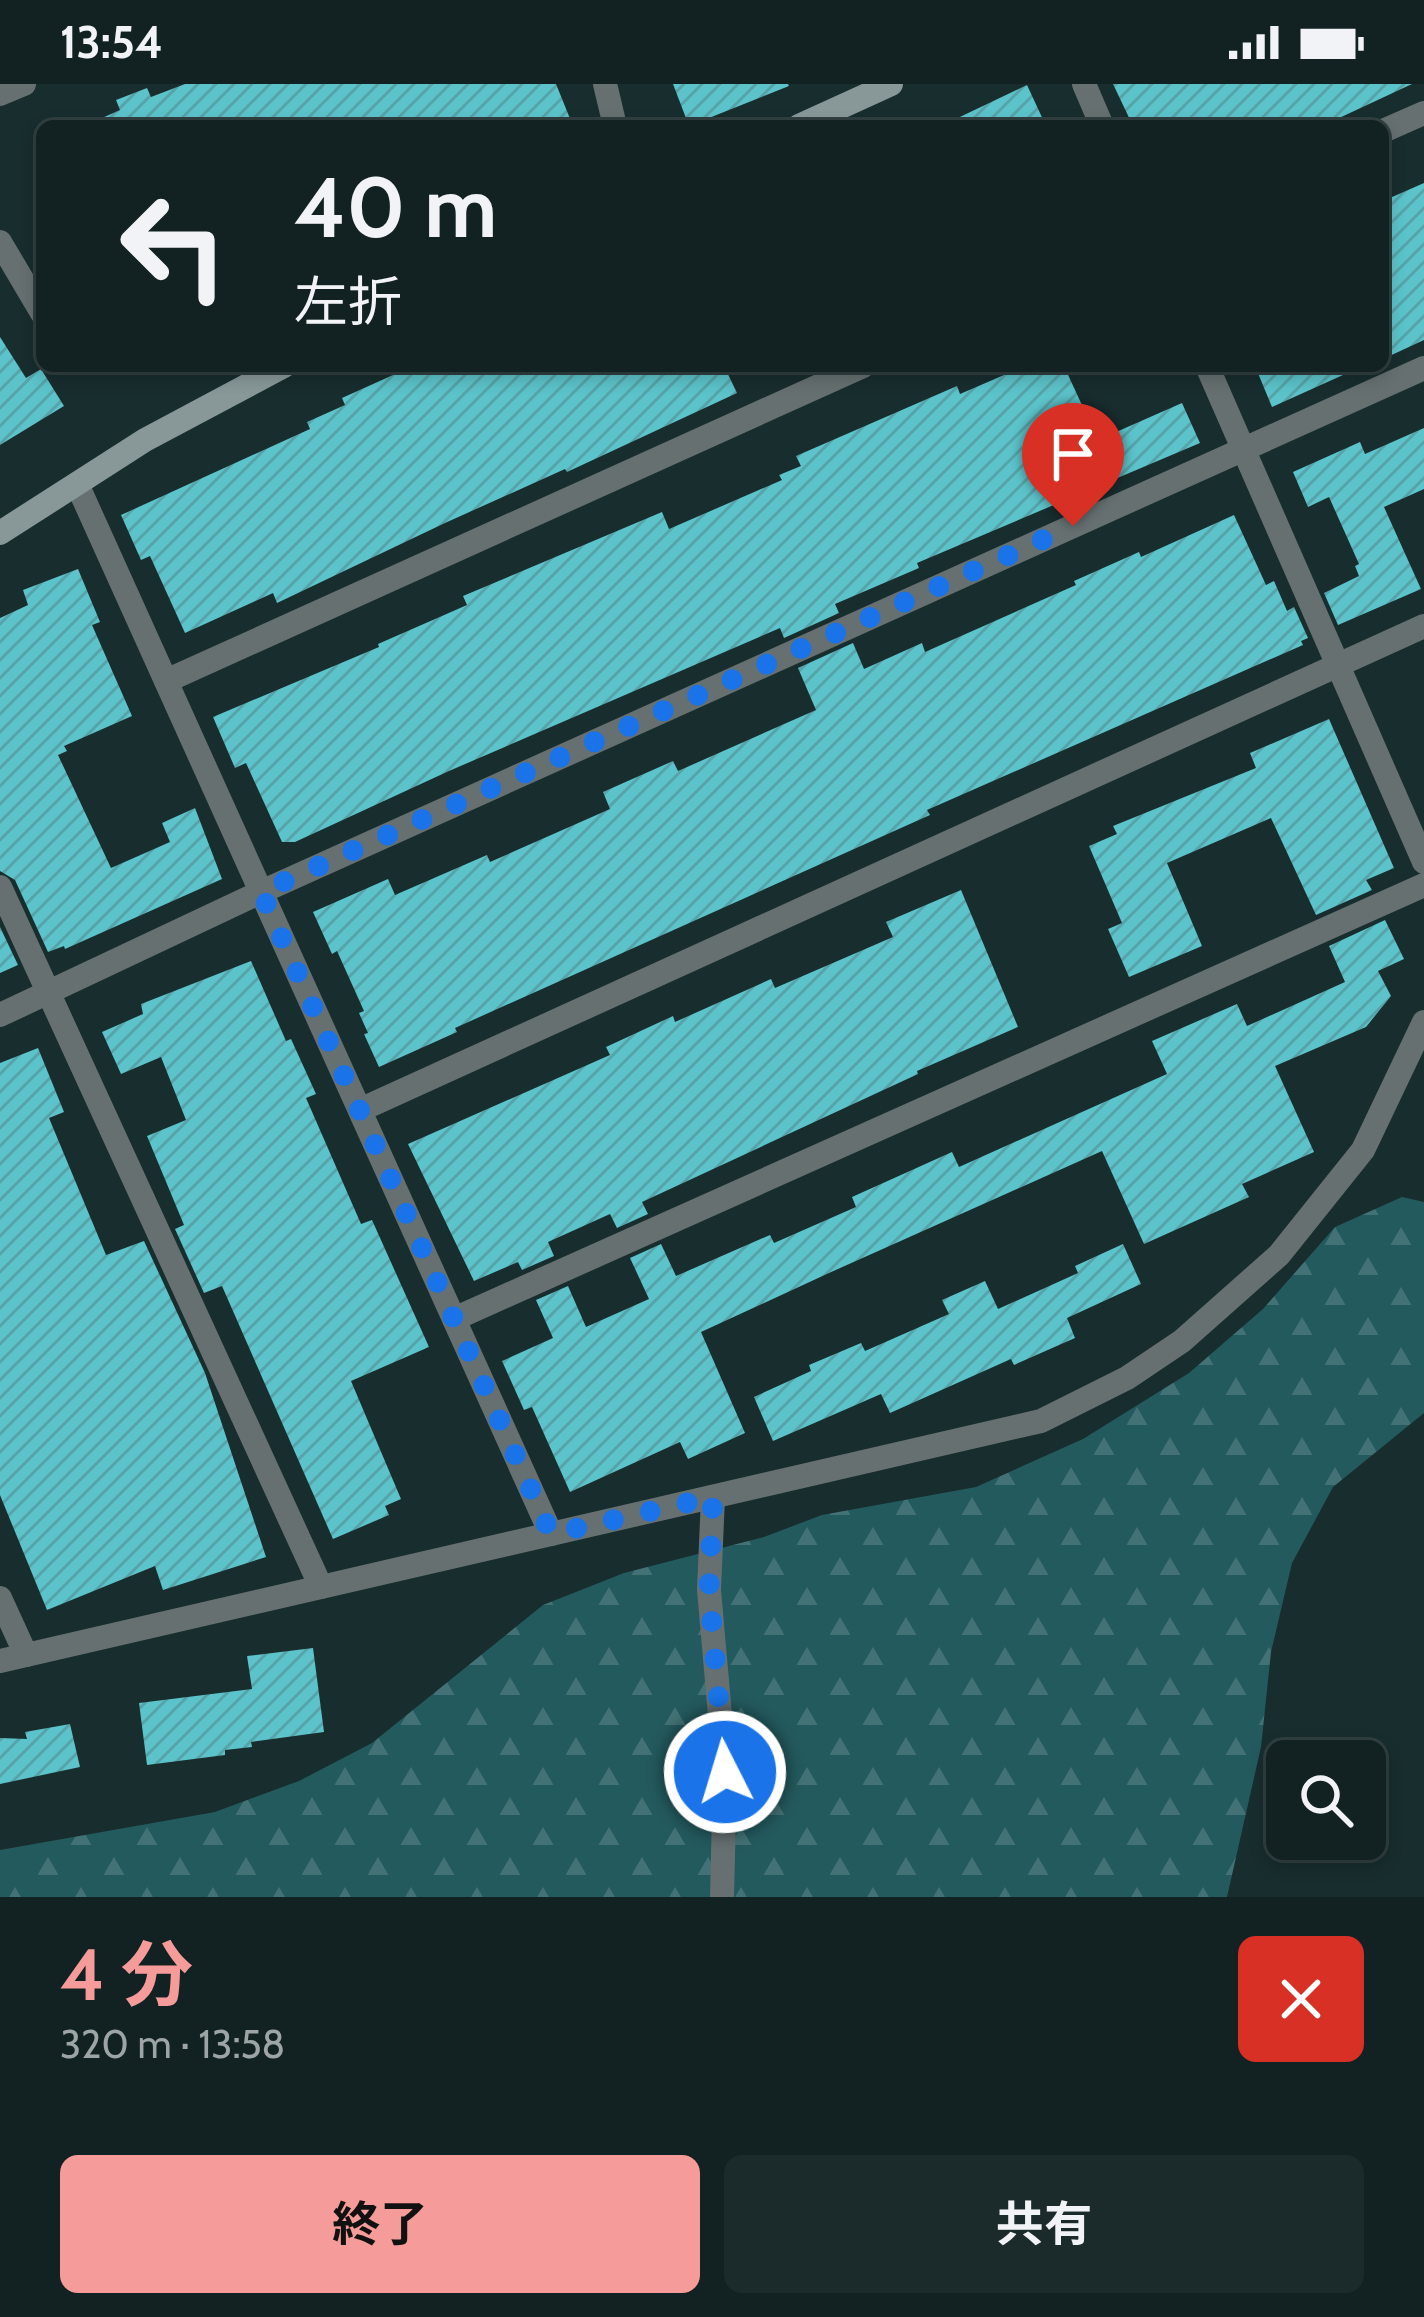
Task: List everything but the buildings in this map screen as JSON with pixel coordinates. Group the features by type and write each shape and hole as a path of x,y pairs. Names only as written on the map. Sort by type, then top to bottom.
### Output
{"street":[{"path":"0,94 24,84"},
{"path":"605,84 614,120"},
{"path":"812,120 891,84"},
{"path":"1084,84 1099,120"},
{"path":"1389,128 1424,113"},
{"path":"0,242 36,303"},
{"path":"0,1015 261,892 1424,368"},
{"path":"0,533 146,440 273,372"},
{"path":"166,681 850,372"},
{"path":"1210,372 1424,862"},
{"path":"77,484 551,1534"},
{"path":"360,1110 1424,626"},
{"path":"454,1319 1424,885"},
{"path":"0,887 321,1587"},
{"path":"0,1661 1041,1421 1126,1378 1182,1341 1279,1256 1364,1150 1424,1022"},
{"path":"713,1497 709,1590 725,1772 722,1897"},
{"path":"0,1598 26,1655"}],"green space":[{"path":"1402,1197 1424,1202 1424,1413 1333,1487 1292,1563 1271,1652 1261,1747 1227,1897 0,1897 0,1850 215,1812 299,1781 372,1743 543,1605 624,1573 764,1537 822,1515 976,1487 1083,1439 1189,1373 1263,1309 1335,1227"}],"route":[{"path":"725,1772 709,1590 713,1497 551,1534 261,892 1073,526"}]}
